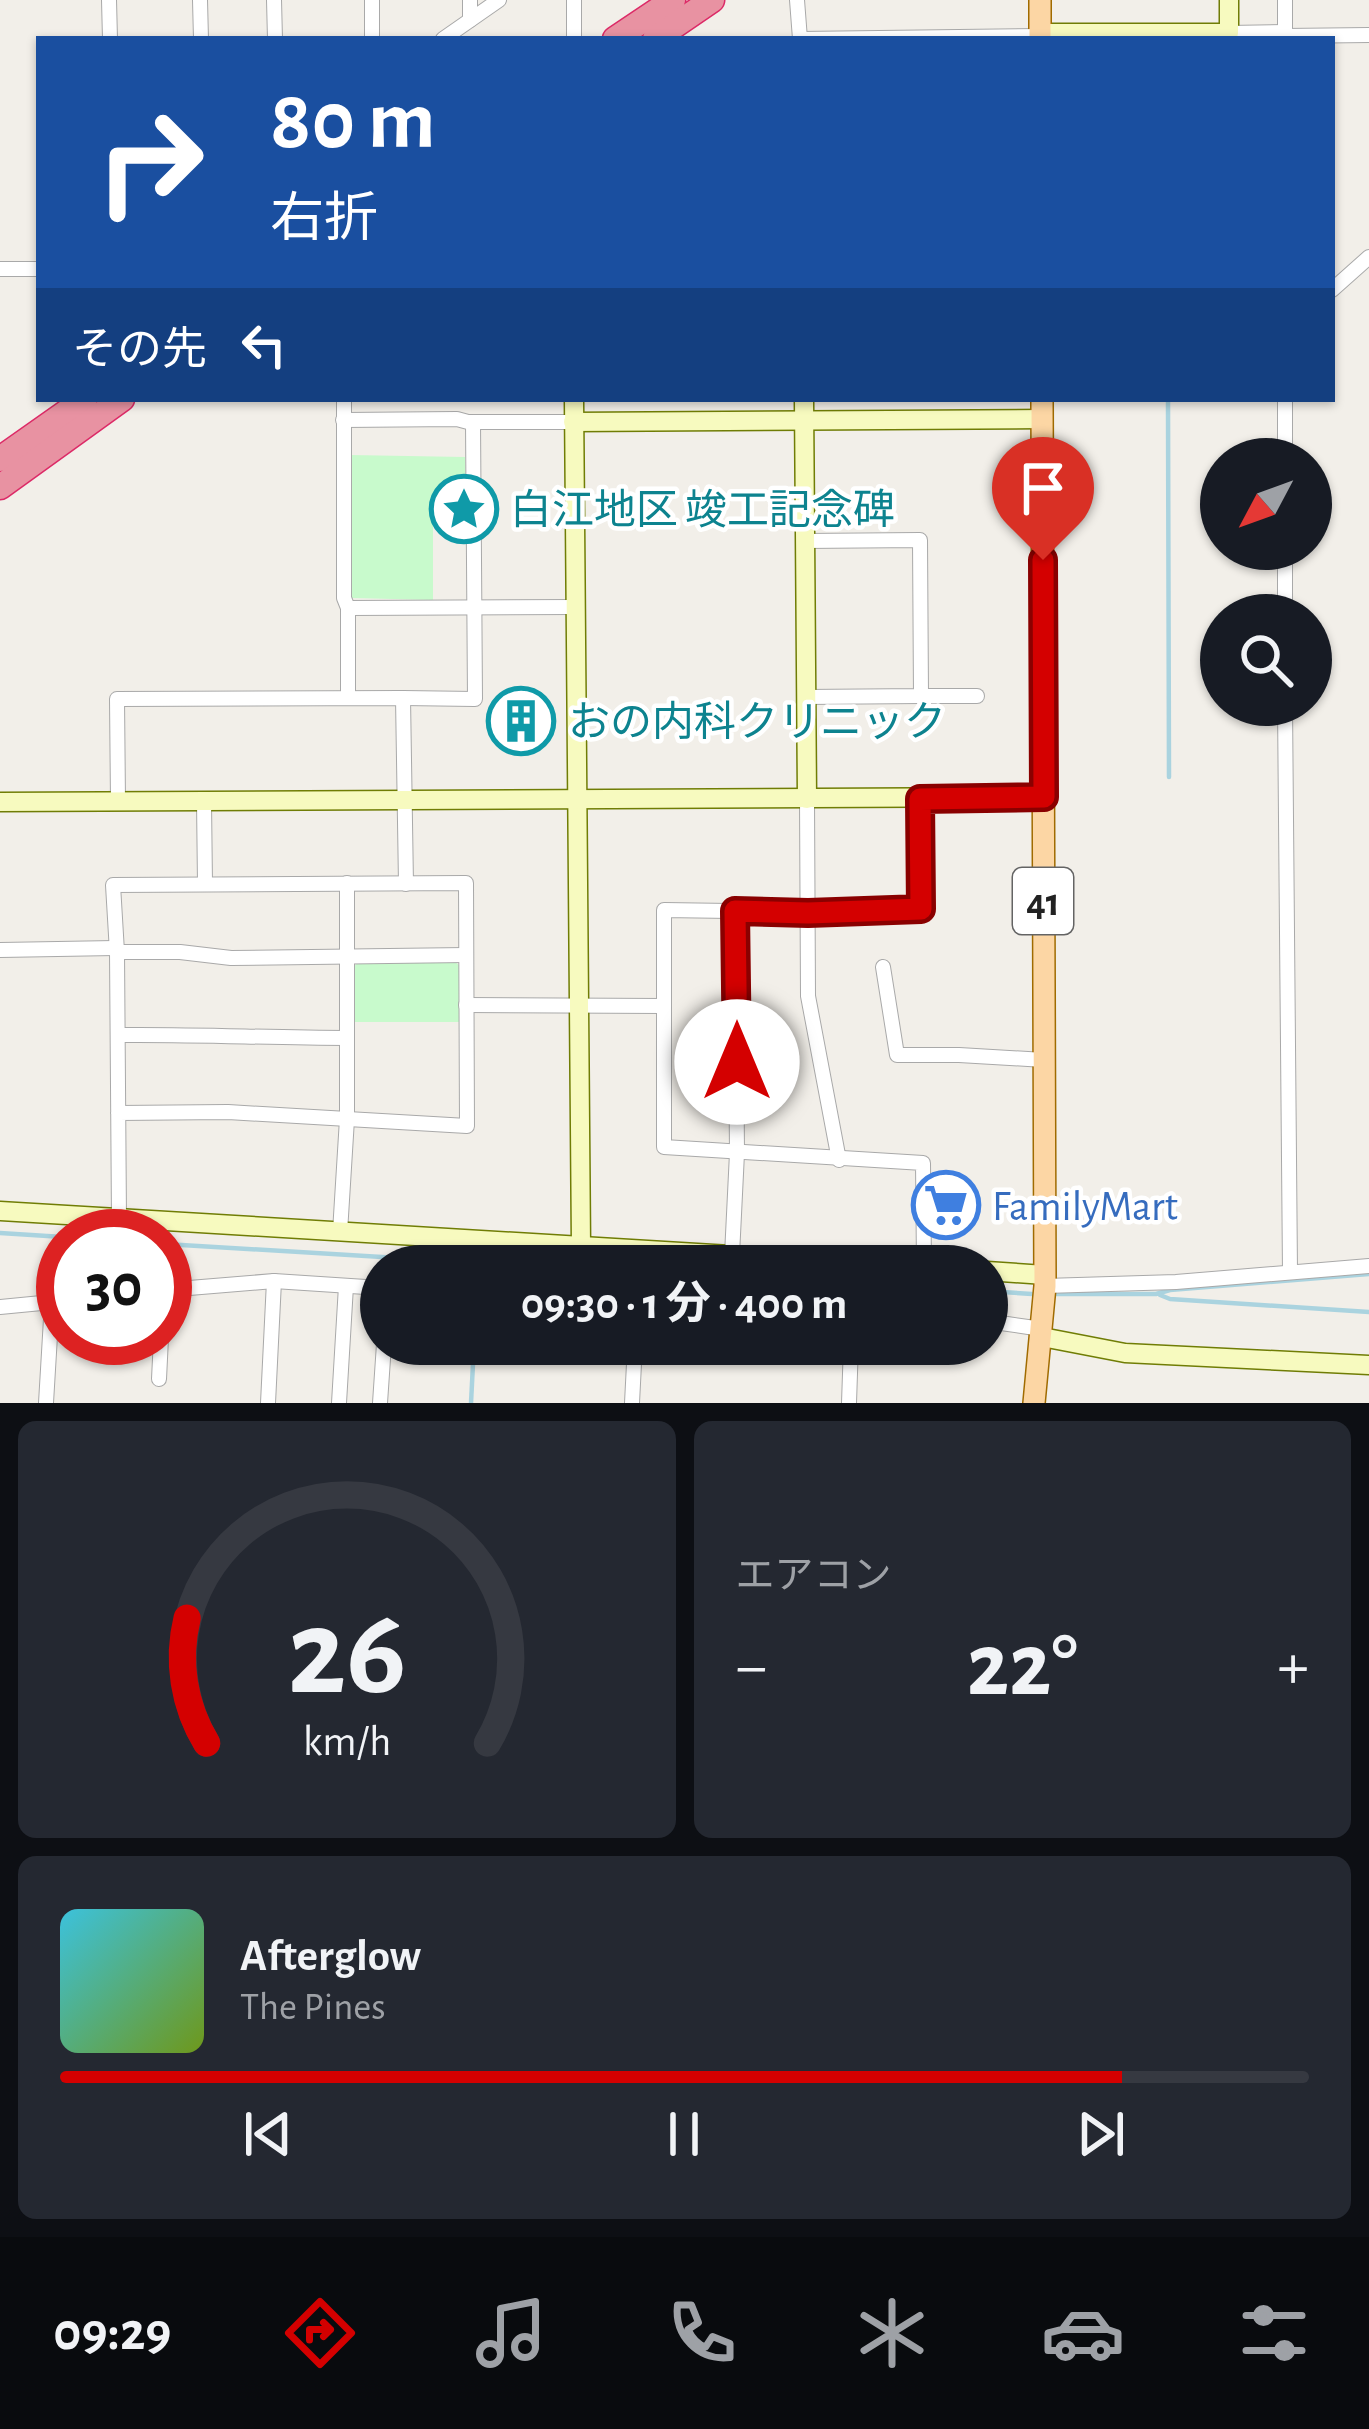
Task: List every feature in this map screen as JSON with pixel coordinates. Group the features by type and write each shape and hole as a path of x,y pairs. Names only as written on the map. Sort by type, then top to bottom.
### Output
{"highway":[{"path":"619,36 673,0"},
{"path":"659,36 712,0"},
{"path":"0,459 81,402"},
{"path":"0,487 118,402"}],"main road":[{"path":"1040,0 1040,36"},
{"name":"41","path":"1034,1403 1045,1280 1042,409"}],"street":[{"path":"109,0 110,36"},
{"path":"200,0 201,36"},
{"path":"274,0 274,36"},
{"path":"372,0 372,36"},
{"path":"470,0 470,20"},
{"path":"447,36 499,0"},
{"path":"574,0 574,36"},
{"path":"797,0 800,36"},
{"path":"1229,0 1229,33"},
{"path":"1285,0 1285,36"},
{"path":"1040,36 1369,35"},
{"path":"1335,287 1369,257"},
{"path":"0,269 36,269"},
{"path":"344,402 348,698"},
{"path":"574,402 580,1245"},
{"path":"804,402 808,996 839,1160"},
{"path":"1285,402 1285,438"},
{"path":"343,420 804,420 1042,409"},
{"path":"118,801 117,700 475,699 473,422"},
{"path":"805,541 920,540 921,696"},
{"path":"347,608 576,608"},
{"path":"805,697 976,697"},
{"path":"404,698 406,884"},
{"path":"1285,726 1290,1272"},
{"path":"0,802 1044,797"},
{"path":"920,799 921,909 664,910 663,1006 664,1148 923,1163 921,1245"},
{"path":"204,802 205,884"},
{"path":"340,1232 347,1119 346,883"},
{"path":"118,1112 228,1112 467,1126 466,883 113,885 119,1209"},
{"path":"732,1245 737,1153 735,911"},
{"path":"0,950 180,952 231,958 466,955"},
{"path":"883,967 897,1055 1043,1060"},
{"path":"466,1005 663,1006"},
{"path":"118,1035 347,1038"},
{"path":"0,1211 36,1213"},
{"path":"192,1223 548,1245"},
{"path":"1008,1274 1045,1280 1176,1282 1369,1266"},
{"path":"268,1403 274,1282"},
{"path":"192,1288 274,1282 360,1287"},
{"path":"339,1403 346,1286"},
{"path":"0,1307 36,1303"},
{"path":"1008,1325 1125,1353 1369,1365"},
{"path":"46,1403 50,1365"},
{"path":"159,1379 160,1365"},
{"path":"380,1403 383,1365"},
{"path":"632,1403 634,1365"},
{"path":"849,1403 850,1365"}],"green space":[{"path":"350,455 465,457 467,517 433,518 433,600 352,598"},
{"path":"454,961 460,966 460,1022 352,1022 353,967 358,963"}],"waterway":[{"path":"1168,402 1169,777"},
{"path":"0,1233 36,1235"},
{"path":"192,1246 360,1256"},
{"path":"1055,1294 1156,1294 1369,1274"},
{"path":"1008,1292 1032,1294"},
{"path":"1160,1295 1369,1312"},
{"path":"471,1403 473,1365"}],"place":[{"name":"白江地区 竣工記念碑","path":"464,509"},
{"name":"おの内科クリニック","path":"521,721"},
{"name":"FamilyMart","path":"946,1205"}],"route":[{"path":"737,1062 735,911 921,909 920,799 1044,797 1043,560"}]}
